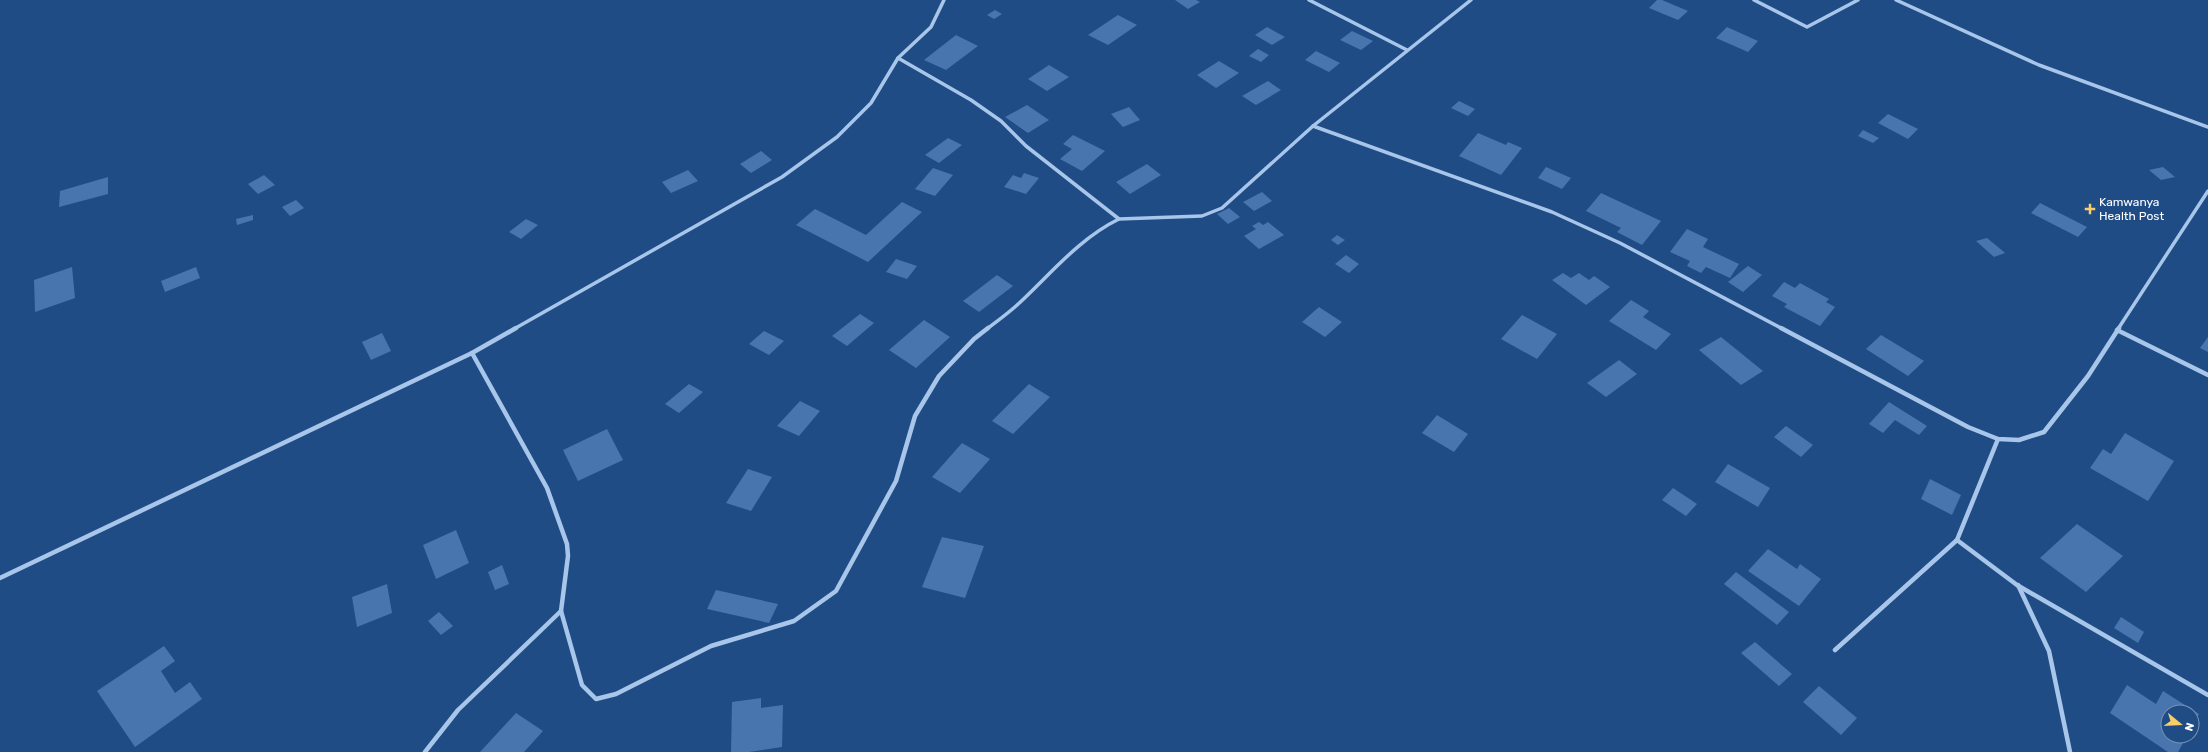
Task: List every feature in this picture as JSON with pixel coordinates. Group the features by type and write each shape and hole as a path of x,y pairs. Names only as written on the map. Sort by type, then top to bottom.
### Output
{"street":[{"path":"0,578 472,353 782,177 837,137 872,103 898,58 931,26 944,0"},
{"path":"1309,0 1407,50"},
{"path":"472,353 547,488 567,544 568,556 561,611 582,685 596,699 616,694 711,646 794,620 836,591 896,481 915,416 939,376 974,339 1015,307 1074,250 1107,224 1120,219 1202,216 1222,208 1313,126 1471,0"},
{"path":"1754,0 1807,27 1851,6 1858,0"},
{"path":"1896,0 2039,65 2208,127"},
{"path":"898,58 971,100 1001,121 1026,146 1120,219"},
{"path":"1313,126 1552,212 1620,243 1968,427 1998,438 2019,440 2044,432 2088,376 2208,191"},
{"path":"2117,330 2208,374"},
{"path":"1836,650 1957,540 1998,438"},
{"path":"1957,540 2017,585 2208,695"},
{"path":"2017,585 2049,651 2070,752"},
{"path":"425,752 458,710 561,611"}],"building":[{"path":"1175,0 1196,0 1200,2 1188,9"},
{"path":"1657,0 1662,0 1688,11 1678,20 1649,8"},
{"path":"995,10 1002,14 994,19 987,15"},
{"path":"1118,15 1137,25 1108,45 1088,35"},
{"path":"1267,27 1285,37 1272,45 1255,35"},
{"path":"1727,27 1758,41 1748,52 1716,38"},
{"path":"1352,31 1373,41 1361,50 1340,40"},
{"path":"956,35 978,46 946,70 924,60"},
{"path":"1258,49 1269,55 1261,62 1249,56"},
{"path":"1316,51 1340,63 1329,72 1305,60"},
{"path":"1219,61 1239,73 1216,88 1197,75"},
{"path":"1049,65 1069,77 1047,91 1028,79"},
{"path":"1268,81 1281,90 1256,105 1242,96"},
{"path":"1459,101 1475,109 1468,116 1451,108"},
{"path":"1027,105 1049,120 1028,133 1005,117"},
{"path":"1129,107 1140,120 1123,127 1111,114"},
{"path":"1888,114 1918,129 1908,139 1878,123"},
{"path":"1863,130 1879,138 1873,143 1858,136"},
{"path":"1478,133 1506,145 1508,142 1522,148 1501,175 1459,156"},
{"path":"1073,135 1105,151 1082,171 1060,159 1072,149 1063,144"},
{"path":"948,138 962,145 939,163 925,155"},
{"path":"761,151 772,160 751,173 740,164"},
{"path":"1147,164 1161,175 1130,194 1116,182"},
{"path":"1546,167 1571,178 1562,189 1538,178"},
{"path":"2163,167 2175,177 2161,180 2149,170"},
{"path":"933,168 953,175 935,196 915,189"},
{"path":"688,170 698,181 671,193 662,182"},
{"path":"1024,173 1039,178 1026,194 1004,187 1013,175 1021,178"},
{"path":"264,175 275,185 258,194 248,184"},
{"path":"108,177 108,194 59,207 60,191"},
{"path":"1262,192 1272,201 1254,211 1243,202"},
{"path":"1601,193 1661,221 1642,245 1617,232 1621,228 1586,211"},
{"path":"296,200 304,208 290,216 282,207"},
{"path":"902,202 922,212 868,262 796,225 815,209 866,235"},
{"path":"2040,203 2087,227 2078,237 2031,213"},
{"path":"1229,208 1240,217 1228,224 1217,214"},
{"path":"253,215 253,220 237,225 236,219"},
{"path":"526,219 538,225 521,239 509,232"},
{"path":"1259,222 1263,225 1268,222 1284,235 1259,249 1244,236 1256,229 1252,226"},
{"path":"1687,229 1708,239 1703,247 1739,264 1730,278 1706,267 1701,273 1687,266 1690,261 1670,252"},
{"path":"1337,235 1345,240 1338,245 1331,240"},
{"path":"1987,238 2005,253 1994,257 1976,241"},
{"path":"1346,255 1359,264 1349,273 1335,264"},
{"path":"896,259 917,266 907,279 886,272"},
{"path":"1748,266 1762,275 1743,292 1728,282"},
{"path":"72,267 75,298 35,312 34,280"},
{"path":"196,267 200,278 165,292 161,281"},
{"path":"1563,273 1571,278 1579,273 1589,280 1594,276 1610,287 1586,305 1552,280"},
{"path":"997,275 1013,286 979,312 963,301"},
{"path":"1784,282 1795,288 1800,283 1829,299 1826,302 1835,307 1820,326 1784,307 1787,304 1772,296"},
{"path":"1631,300 1649,311 1643,317 1671,334 1656,350 1609,321"},
{"path":"1319,307 1342,322 1325,337 1302,322"},
{"path":"860,314 874,323 847,346 832,336"},
{"path":"1522,315 1557,334 1537,359 1501,339"},
{"path":"924,320 950,337 916,368 889,350"},
{"path":"764,331 784,341 769,355 749,344"},
{"path":"382,333 391,351 371,360 362,342"},
{"path":"1881,335 1924,361 1908,376 1866,349"},
{"path":"1721,337 1763,371 1741,385 1699,350"},
{"path":"2208,337 2208,352 2200,348"},
{"path":"1619,360 1637,374 1606,397 1587,383"},
{"path":"689,384 703,392 679,413 665,404"},
{"path":"1029,384 1050,397 1013,434 992,421"},
{"path":"800,401 820,411 799,436 777,426"},
{"path":"1889,402 1927,426 1919,435 1895,420 1883,433 1869,424"},
{"path":"1437,415 1468,434 1454,452 1422,433"},
{"path":"1786,426 1813,445 1801,457 1774,437"},
{"path":"607,429 623,460 578,481 563,450"},
{"path":"2125,433 2174,461 2148,501 2090,468 2103,449 2111,454"},
{"path":"962,443 990,459 960,493 932,477"},
{"path":"1728,464 1770,488 1758,507 1715,482"},
{"path":"748,469 772,477 751,511 726,503"},
{"path":"1930,479 1961,495 1952,515 1921,499"},
{"path":"1673,488 1697,504 1686,516 1662,500"},
{"path":"2077,524 2123,556 2086,592 2040,558"},
{"path":"456,530 469,563 436,579 423,545"},
{"path":"942,537 984,546 965,598 922,587"},
{"path":"1768,549 1797,569 1800,564 1821,579 1799,606 1748,571"},
{"path":"502,565 509,584 495,590 488,572"},
{"path":"1736,572 1789,612 1777,625 1724,584"},
{"path":"387,584 392,613 357,627 352,597"},
{"path":"716,590 778,604 769,623 707,609"},
{"path":"439,612 453,626 441,635 428,621"},
{"path":"2121,617 2144,632 2138,643 2114,628"},
{"path":"1755,642 1792,674 1779,686 1741,653"},
{"path":"164,646 175,661 161,671 175,693 190,682 202,699 135,747 97,691"},
{"path":"2127,685 2156,704 2163,691 2183,704 2160,704 2160,744 2182,744 2178,752 2168,752 2110,713"},
{"path":"1819,686 1857,718 1841,735 1803,702"},
{"path":"761,698 761,708 783,705 782,747 749,752 731,752 732,702"},
{"path":"516,713 543,731 524,752 480,752"}],"place":[{"name":"Kamwanya Health Post","path":"2090,209"}]}
